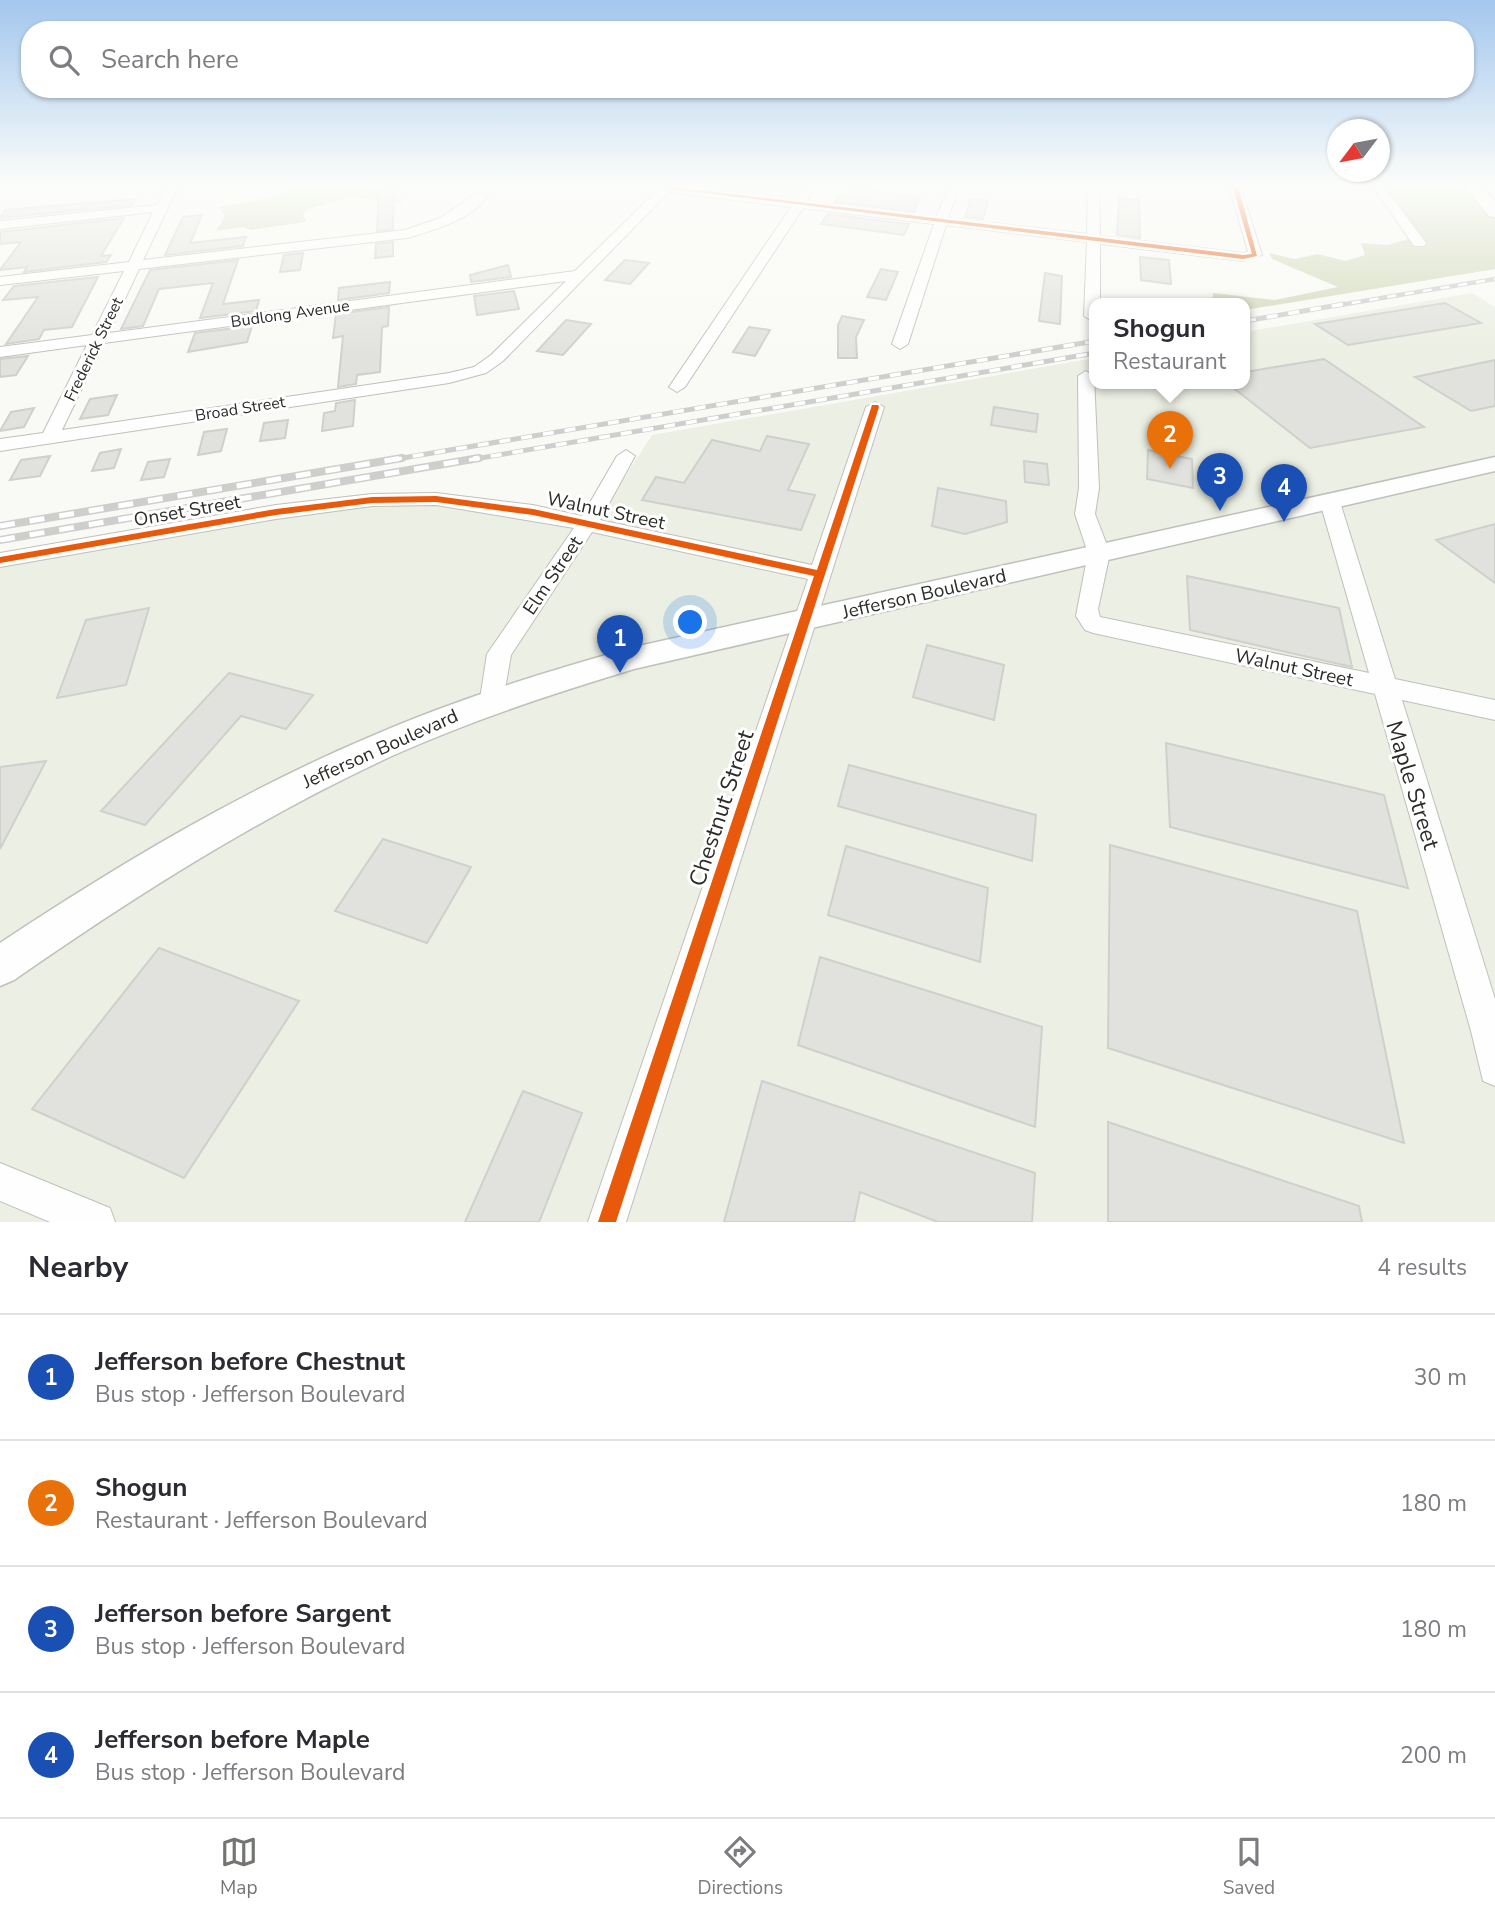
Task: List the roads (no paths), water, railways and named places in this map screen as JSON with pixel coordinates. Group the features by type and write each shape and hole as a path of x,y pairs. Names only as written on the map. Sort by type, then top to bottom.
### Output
{"main road":[{"name":"Jefferson Boulevard","path":"0,965 123,883 228,821 358,755 493,699 621,661 1495,464"}],"street":[{"name":"Frederick Street","path":"50,437 144,242"},
{"path":"0,281 340,242"},
{"path":"480,370 497,358 612,242"},
{"path":"677,387 774,242"},
{"path":"900,344 934,242"},
{"path":"1093,298 1095,242"},
{"path":"1123,242 1255,256 1253,242"},
{"name":"Budlong Avenue","path":"0,352 579,275"},
{"name":"Broad Street","path":"0,444 449,378 480,370"},
{"path":"1086,376 1089,488 1085,514 1099,554"},
{"name":"Chestnut Street","path":"607,1222 874,407"},
{"name":"Elm Street","path":"493,699 499,654 587,524 626,456"},
{"name":"Walnut Street","path":"381,500 464,502 587,524 821,575"},
{"name":"Onset Street","path":"0,559 276,512 381,500"},
{"name":"Maple Street","path":"1330,502 1382,686 1491,1033 1495,1069"},
{"name":"Walnut Street","path":"1099,554 1087,609 1087,616 1093,624 1495,710"},
{"path":"0,1182 96,1222"}],"railway":[{"path":"1334,306 1495,279"},
{"path":"1250,320 1344,304"},
{"path":"391,460 1089,342"},
{"path":"469,460 1089,354"},
{"path":"0,526 402,458"},
{"path":"0,540 479,458"}],"place":[{"name":"Shogun","path":"1170,469"},
{"name":"Jefferson before Sargent","path":"1220,511"},
{"name":"Jefferson before Maple","path":"1284,522"},
{"name":"Jefferson before Chestnut","path":"620,673"}]}
